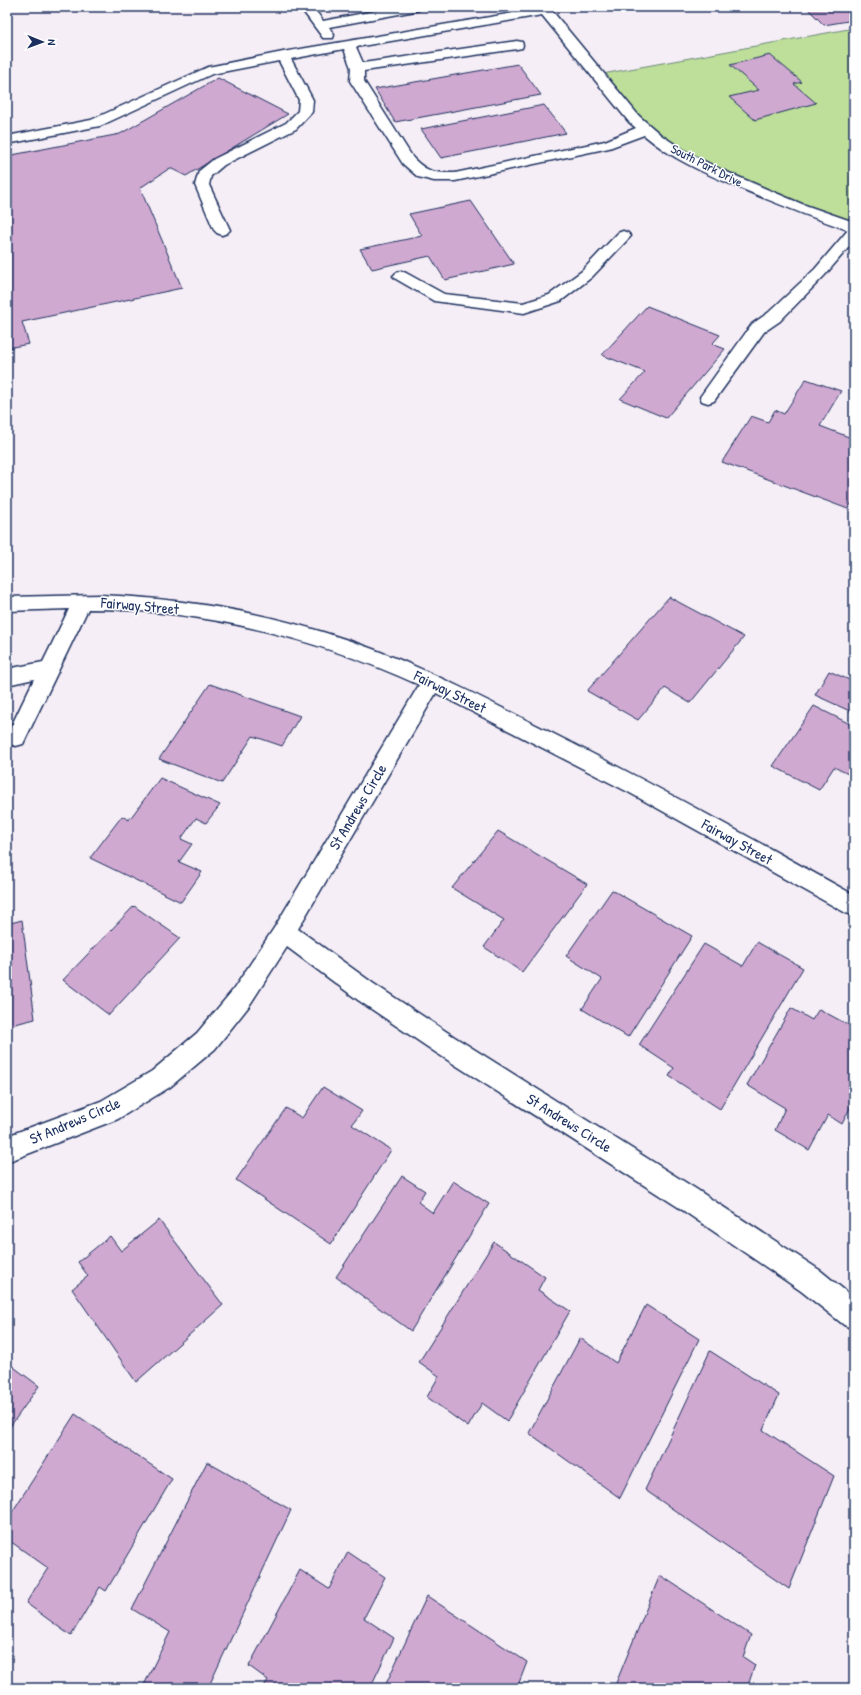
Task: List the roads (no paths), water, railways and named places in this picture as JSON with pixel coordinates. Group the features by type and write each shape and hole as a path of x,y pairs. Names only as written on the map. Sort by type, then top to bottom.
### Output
{"street":[{"path":"306,7 320,25 343,46 358,68 357,81 408,161 418,172 434,178 455,176 609,144 646,129"},
{"path":"320,25 415,7"},
{"path":"7,140 95,123 208,71 543,9"},
{"name":"South Park Drive","path":"543,9 634,119 683,156 717,173 797,207 854,227"},
{"path":"358,68 517,45"},
{"path":"222,230 202,185 204,174 219,162 291,126 305,112 306,100 283,56"},
{"path":"708,397 758,328 774,317 814,278 854,232"},
{"path":"401,276 440,298 524,308 555,298 587,274 623,236"},
{"path":"16,738 82,602"},
{"name":"Fairway Street","path":"7,604 82,602 151,606 202,612 300,633 344,646 432,682 543,737 633,784 854,906"},
{"path":"7,677 51,668"},
{"name":"St Andrews Circle","path":"7,1149 109,1110 161,1079 206,1040 236,1004 284,932 432,682"},
{"name":"St Andrews Circle","path":"284,932 366,992 444,1044 694,1202 811,1281 854,1315"}]}
